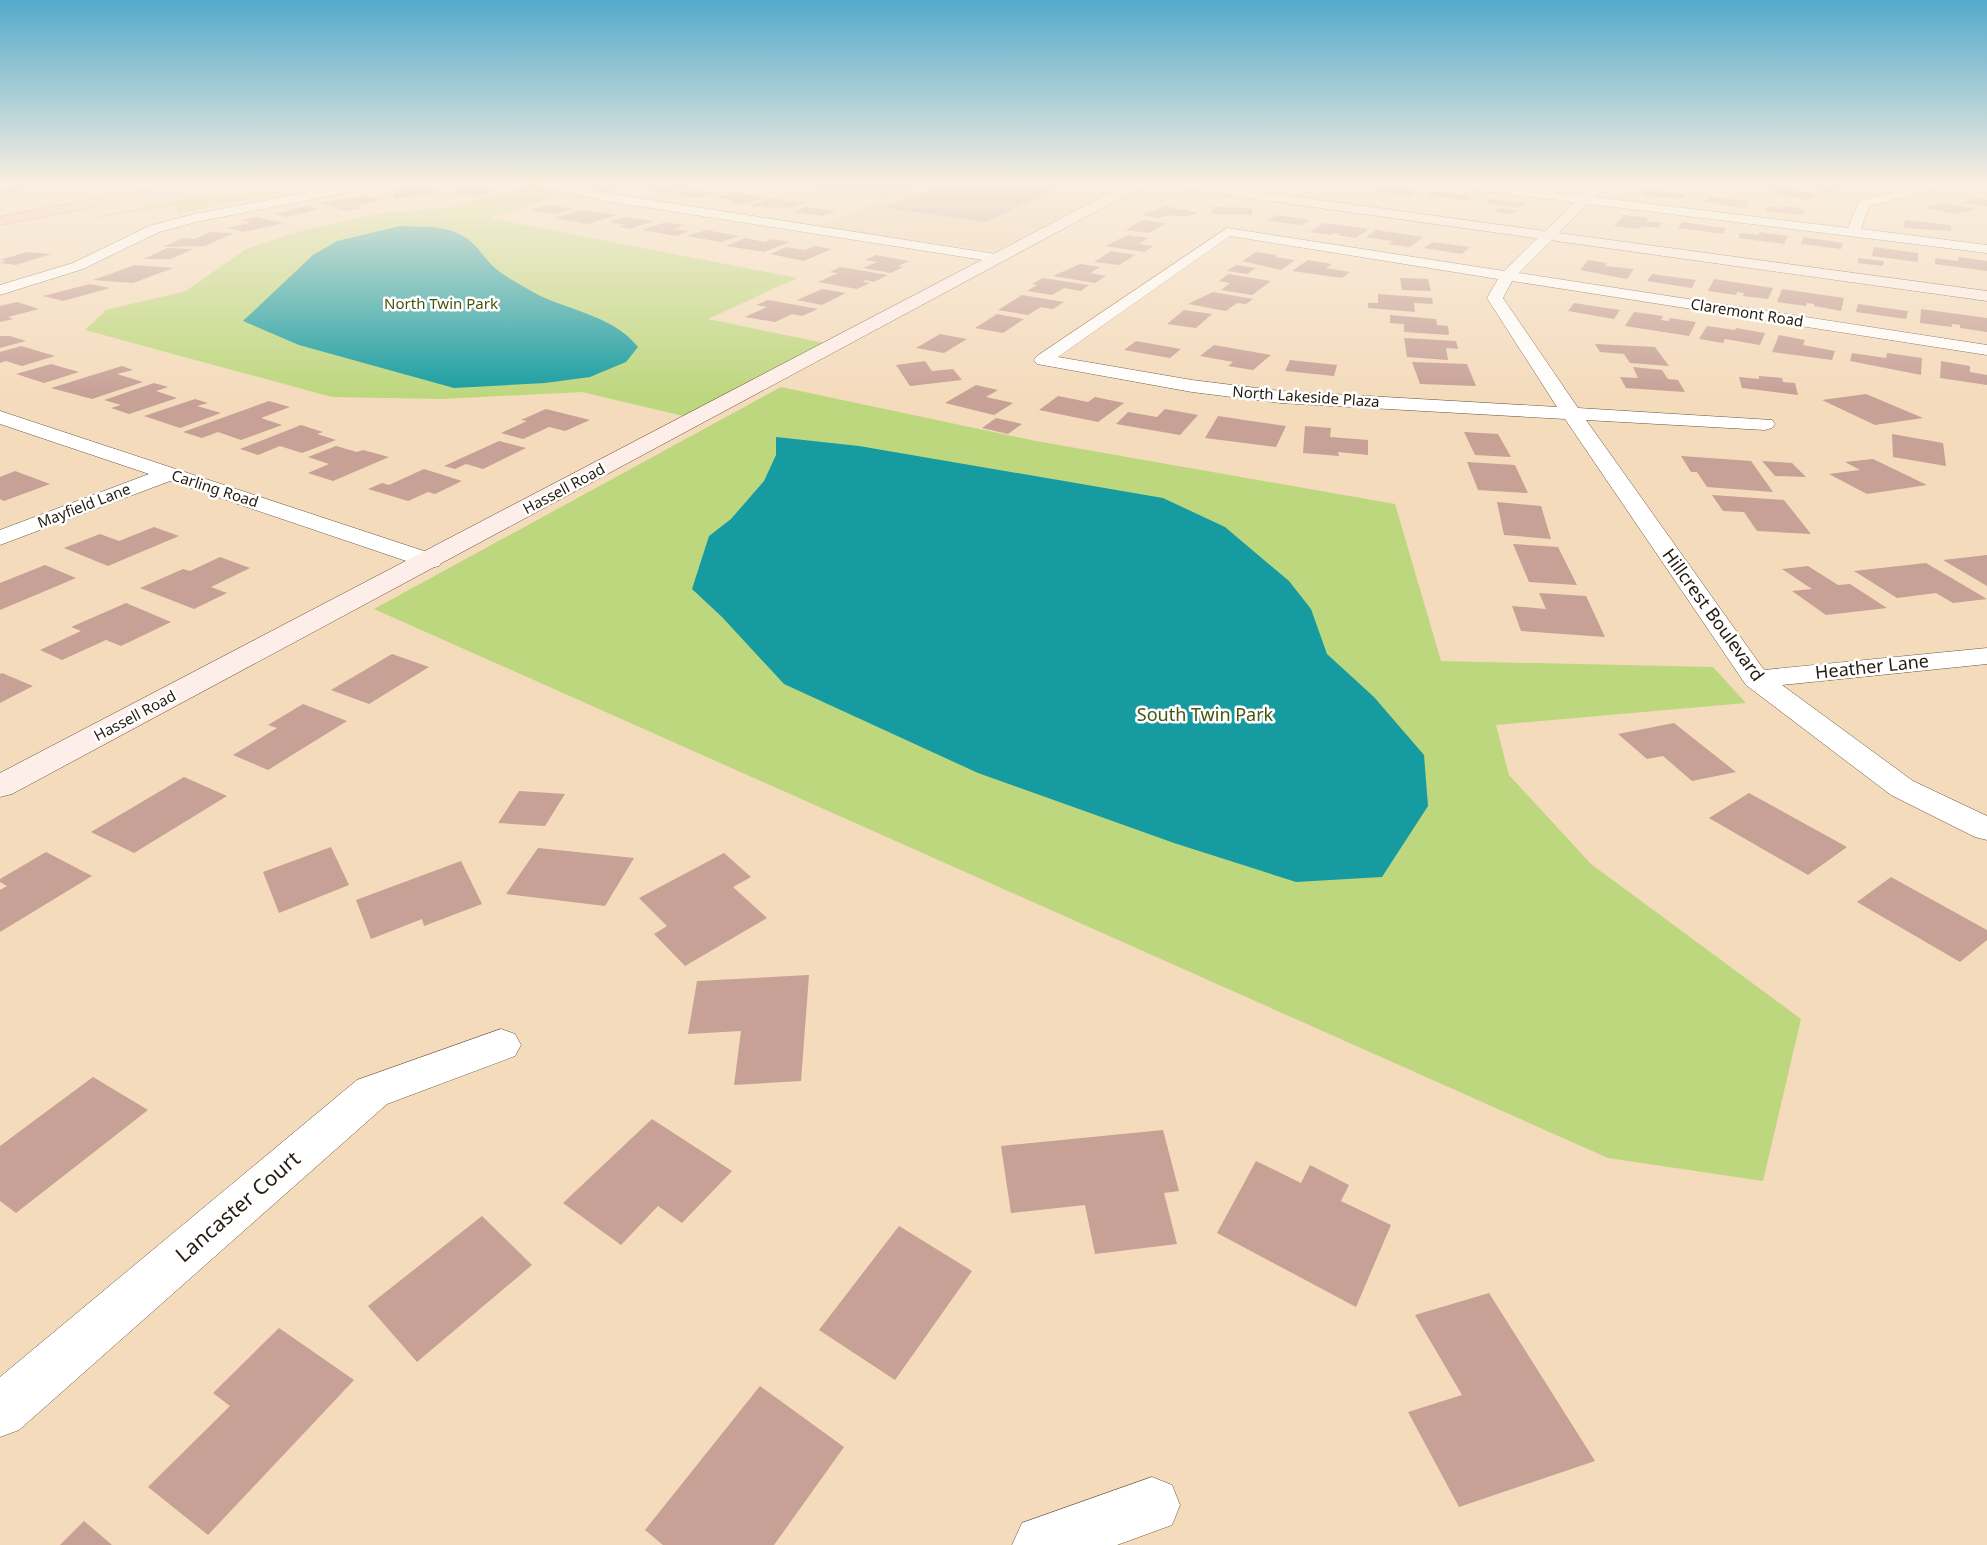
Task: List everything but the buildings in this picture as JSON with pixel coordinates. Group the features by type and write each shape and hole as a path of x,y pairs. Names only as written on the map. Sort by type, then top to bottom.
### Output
{"street":[{"path":"0,290 78,266 103,253"},
{"path":"965,253 996,258"},
{"name":"Hassell Road","path":"0,787 430,561 1005,253"},
{"name":"Claremont Road","path":"1043,360 1197,253"},
{"name":"Claremont Road","path":"1361,253 1987,350"},
{"name":"Hillcrest Boulevard","path":"1530,253 1507,276 1495,298 1572,414 1756,679 1902,788 1987,829"},
{"name":"Hassell Road","path":"1679,253 1987,296"},
{"name":"North Lakeside Plaza","path":"1043,360 1175,384 1281,397 1572,414"},
{"path":"1572,414 1765,424"},
{"name":"Carling Road","path":"0,417 430,561"},
{"name":"Mayfield Lane","path":"0,538 169,474"},
{"name":"Heather Lane","path":"1756,679 1987,656"},
{"name":"Lancaster Court","path":"0,1411 372,1092 501,1045"},
{"path":"1041,1545 1152,1505"}],"green space":[{"name":"North Twin Park","path":"240,253 669,253 797,278 708,319 834,345 696,419 582,392 442,399 332,397 85,330 106,310 186,291"},
{"name":"South Twin Park","path":"781,387 1036,441 1395,504 1441,661 1713,667 1746,703 1496,725 1509,775 1591,864 1801,1019 1763,1181 1608,1158 374,609"}],"water":[{"path":"316,253 481,253 490,264 506,276 540,296 614,326 638,347 626,362 590,377 545,383 454,388 299,345 243,321"},
{"path":"776,437 859,446 1163,498 1225,527 1289,581 1311,609 1327,654 1374,697 1424,755 1428,806 1382,877 1296,882 1174,843 978,773 784,684 722,617 692,589 709,536 731,519 764,481 776,455"}]}
